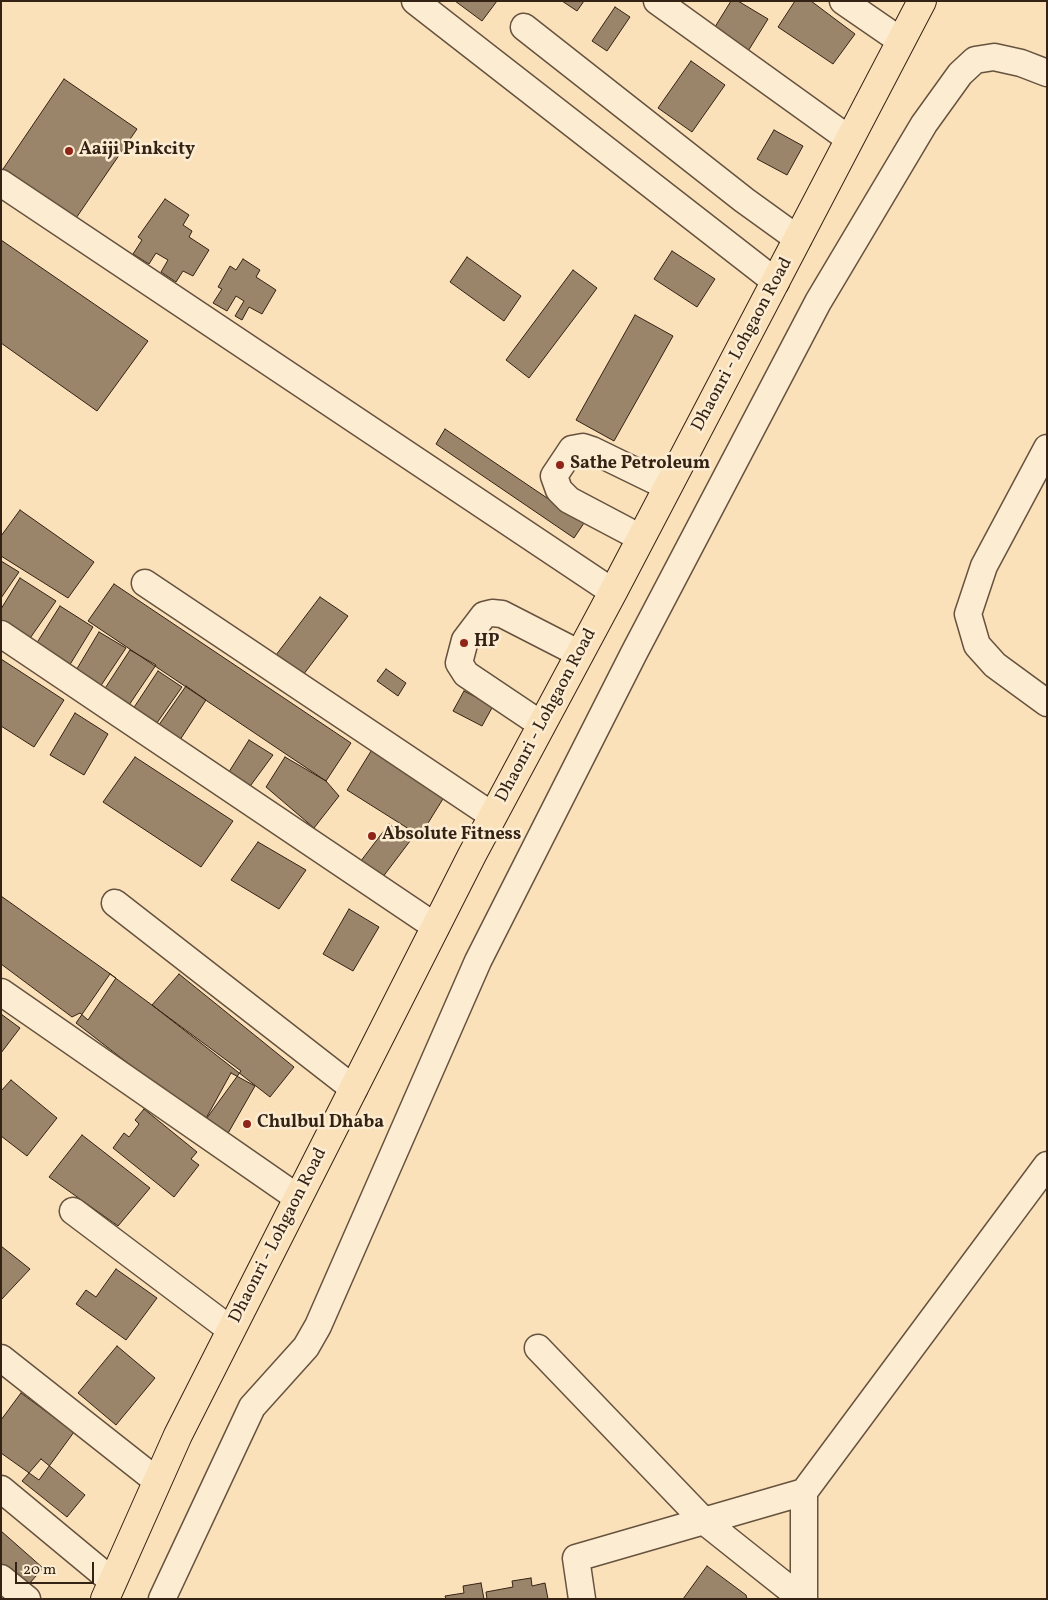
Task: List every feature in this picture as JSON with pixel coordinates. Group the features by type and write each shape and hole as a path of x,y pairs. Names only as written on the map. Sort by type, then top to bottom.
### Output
{"main road":[{"name":"Dhaonri - Lohgaon Road","path":"108,1590 157,1481 231,1330 436,927 922,1"}],"street":[{"path":"415,1 776,282"},
{"path":"657,1 849,139"},
{"path":"843,1 901,41"},
{"path":"524,28 744,200 798,239"},
{"path":"162,1599 252,1407 306,1347 318,1326 478,961 634,653 818,302 924,124 960,74 975,60 994,57 1021,63 1047,72"},
{"path":"1,183 613,592"},
{"path":"641,538 569,500 559,490 554,476 572,448 583,447 668,487"},
{"path":"1047,448 984,566 974,590 968,614 977,645 995,665 1047,703"},
{"path":"145,583 493,816"},
{"path":"542,725 466,674 459,663 465,640 484,615 492,613 502,614 580,654"},
{"path":"1,634 436,927"},
{"path":"115,903 354,1089"},
{"path":"1,992 298,1198"},
{"path":"803,1599 804,1492 1047,1165"},
{"path":"74,1211 231,1330"},
{"path":"538,1348 704,1521 803,1599"},
{"path":"1,1358 157,1481"},
{"path":"1,1489 108,1590"},
{"path":"582,1599 576,1558 804,1492"},
{"path":"1,1578 27,1599"}],"building":[{"path":"455,1 497,1 482,21"},
{"path":"562,1 584,1 577,11"},
{"path":"731,1 738,1 768,19 745,56 710,35"},
{"path":"795,1 811,1 855,34 833,64 778,27"},
{"path":"615,7 630,17 607,51 592,41"},
{"path":"691,61 725,85 692,132 658,108"},
{"name":"Aaiji Pinkcity","path":"64,79 137,129 72,224 1,172"},
{"path":"774,130 803,146 787,175 757,159"},
{"path":"165,199 189,215 183,225 192,231 189,237 209,250 193,276 183,271 176,282 161,272 168,260 156,253 149,264 133,254 142,240 138,237"},
{"path":"1,240 148,341 97,411 1,343"},
{"path":"672,251 715,279 697,307 654,279"},
{"path":"467,257 521,296 504,321 450,282"},
{"path":"243,259 260,270 256,277 276,290 262,314 249,307 242,320 235,316 244,301 236,296 227,311 213,303 222,289 218,287 230,266 236,270"},
{"path":"573,270 597,288 529,378 506,360"},
{"path":"635,315 673,336 614,441 576,420"},
{"path":"445,429 584,523 574,538 436,444"},
{"path":"20,510 94,562 68,598 1,556 1,536"},
{"path":"1,561 19,572 1,598"},
{"path":"20,578 56,601 26,644 1,628 1,609"},
{"path":"114,584 351,743 326,781 88,621"},
{"path":"320,597 348,616 303,675 276,655"},
{"path":"60,606 93,627 66,671 33,649"},
{"path":"99,632 126,648 96,693 72,677"},
{"path":"130,650 156,665 125,711 100,696"},
{"path":"1,659 64,700 34,747 1,726"},
{"path":"386,669 406,683 398,696 377,681"},
{"path":"158,671 182,687 152,730 129,715"},
{"path":"186,686 206,700 176,746 154,732"},
{"path":"464,691 493,706 482,726 453,711"},
{"path":"75,713 108,734 84,775 50,755"},
{"path":"249,740 273,755 248,789 227,775"},
{"path":"373,748 446,794 420,836 347,790"},
{"path":"135,757 233,821 201,867 103,802"},
{"path":"285,757 326,781 339,796 314,828 266,787"},
{"path":"389,824 410,841 376,886 354,870"},
{"path":"258,842 306,870 279,909 231,880"},
{"path":"1,896 116,978 88,1020 80,1013 72,1017 1,964"},
{"path":"349,909 379,927 353,971 323,954"},
{"path":"110,974 241,1071 204,1122 76,1023"},
{"path":"179,974 294,1067 270,1097 152,1005"},
{"path":"1,1014 20,1028 1,1053"},
{"path":"231,1073 255,1086 227,1135 204,1122"},
{"path":"11,1080 57,1118 27,1156 1,1136 1,1091"},
{"path":"144,1109 197,1152 191,1159 199,1165 174,1197 113,1148 124,1133 129,1137 139,1124 135,1120"},
{"path":"82,1135 150,1188 118,1226 49,1177"},
{"path":"1,1246 30,1269 1,1300"},
{"path":"116,1269 157,1298 126,1340 76,1304 86,1290 96,1297"},
{"path":"117,1346 155,1378 116,1425 78,1393"},
{"path":"21,1393 74,1432 39,1480 1,1453 1,1420"},
{"path":"41,1459 85,1495 67,1517 22,1481"},
{"path":"1,1531 43,1568 23,1591 1,1572"},
{"path":"707,1566 746,1595 747,1599 683,1599"},
{"path":"531,1578 532,1586 545,1583 548,1599 487,1599 486,1592 513,1587 512,1581"},
{"path":"481,1583 484,1599 446,1599 445,1596 464,1593 463,1586"}],"place":[{"name":"Aaiji Pinkcity","path":"69,151"},
{"name":"Sathe Petroleum","path":"560,465"},
{"name":"HP","path":"464,643"},
{"name":"Absolute Fitness","path":"372,836"},
{"name":"Chulbul Dhaba","path":"247,1124"}]}
